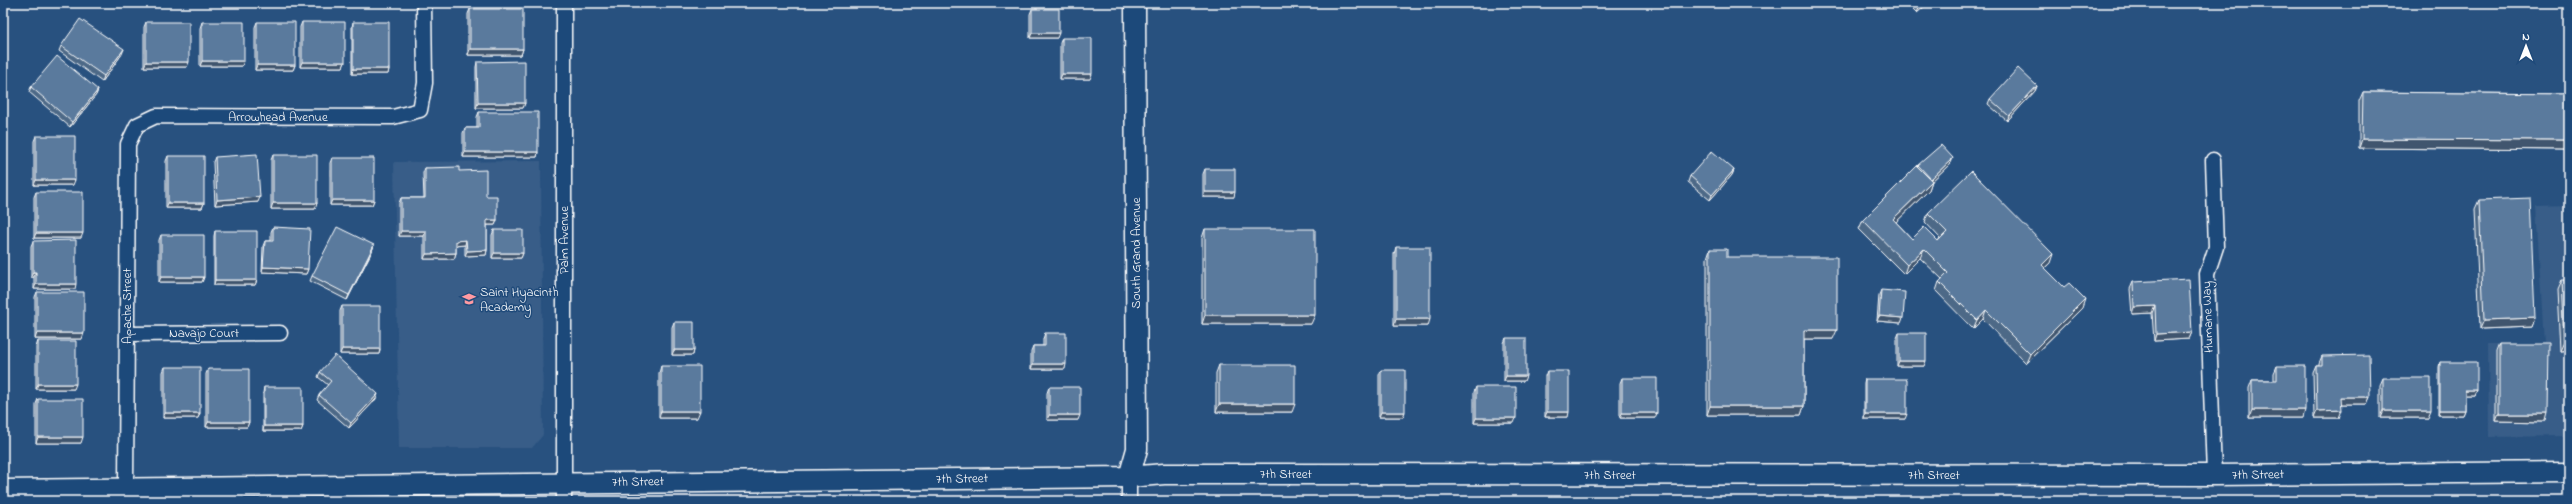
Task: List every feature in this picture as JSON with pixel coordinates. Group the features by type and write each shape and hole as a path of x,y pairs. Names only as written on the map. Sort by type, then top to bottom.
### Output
{"street":[{"name":"Arrowhead Avenue","path":"137,125 156,116 393,117 420,110 425,83 424,3"},
{"name":"Palm Avenue","path":"563,492 564,3"},
{"name":"South Grand Avenue","path":"1129,501 1129,477 1137,449 1135,3"},
{"name":"Apache Street","path":"126,488 128,144 137,125"},
{"name":"Humane Way","path":"2213,160 2216,247 2207,274 2214,475"},
{"name":"Navajo Court","path":"127,334 280,333"},
{"name":"7th Street","path":"3,490 126,488 563,492 1129,477 1164,474 2214,475 2569,472"}],"shaded area":[{"name":"Saint Hyacinth Academy","path":"541,161 543,435 532,448 399,448 394,162"},
{"path":"2569,205 2569,436 2489,437 2488,344 2544,344 2536,206"}],"building":[{"path":"1914,3 1925,3 1919,8"},
{"path":"470,9 523,9 523,49 470,49"},
{"path":"1032,9 1059,9 1059,33 1032,33"},
{"path":"80,19 124,49 104,76 61,46"},
{"path":"146,22 189,22 189,62 146,62"},
{"path":"202,22 244,22 244,61 202,61"},
{"path":"257,22 295,22 295,65 257,65"},
{"path":"302,22 345,22 345,62 302,62"},
{"path":"353,22 389,22 389,69 353,69"},
{"path":"1062,38 1092,38 1092,74 1062,74"},
{"path":"57,56 98,90 72,122 31,87"},
{"path":"525,61 525,103 478,103 477,62"},
{"path":"2018,68 2037,86 2009,116 1990,99"},
{"path":"2363,92 2569,94 2569,140 2362,139"},
{"path":"479,112 538,112 538,152 465,152 465,128 479,128"},
{"path":"36,136 75,136 75,180 36,180"},
{"path":"1941,145 1953,158 1931,179 1918,165"},
{"path":"1712,151 1734,170 1712,195 1690,176"},
{"path":"257,154 260,197 217,200 215,157"},
{"path":"273,155 317,155 317,203 273,203"},
{"path":"168,156 204,156 204,203 168,203"},
{"path":"332,158 374,158 374,200 332,200"},
{"path":"1917,166 1932,181 1893,219 1912,239 1924,227 1938,241 1947,232 1928,213 1971,171 2053,254 2042,265 2064,287 2069,283 2085,299 2030,354 1986,310 1977,320 1939,282 1948,273 1924,249 1907,265 1863,220"},
{"path":"459,167 459,171 486,170 486,196 497,196 497,220 487,220 487,250 467,251 466,240 456,241 456,253 426,254 426,231 401,231 401,198 425,198 425,168"},
{"path":"1205,169 1235,169 1235,192 1205,192"},
{"path":"36,192 83,192 83,233 36,233"},
{"path":"2530,198 2535,318 2484,320 2479,200"},
{"path":"273,227 310,229 308,269 263,267 265,241 273,241"},
{"path":"337,227 374,245 349,295 312,276"},
{"path":"1205,229 1315,229 1315,315 1205,315"},
{"path":"494,230 523,230 523,253 494,253"},
{"path":"215,231 257,231 257,280 215,280"},
{"path":"161,235 204,235 204,277 161,277"},
{"path":"76,240 76,284 36,284 36,272 33,272 33,241"},
{"path":"1396,247 1430,247 1430,319 1396,319"},
{"path":"1710,249 1727,249 1727,257 1837,257 1837,330 1804,330 1804,406 1710,406"},
{"path":"2189,279 2192,332 2156,334 2155,306 2134,307 2133,282"},
{"path":"2561,280 2569,280 2569,341 2564,342"},
{"path":"1881,290 1905,292 1903,318 1879,316"},
{"path":"37,292 84,292 84,333 37,333"},
{"path":"342,306 380,306 380,349 342,349"},
{"path":"674,322 694,322 694,350 674,350"},
{"path":"1045,333 1066,333 1066,364 1033,364 1033,346 1045,346"},
{"path":"1899,333 1926,333 1926,361 1899,361"},
{"path":"1506,338 1526,338 1526,376 1506,376"},
{"path":"38,341 76,341 76,384 38,384"},
{"path":"2499,344 2549,344 2548,414 2499,414"},
{"path":"335,355 378,394 351,423 319,395 331,381 320,372"},
{"path":"2369,355 2370,397 2341,397 2342,410 2317,411 2316,365 2322,365 2322,356"},
{"path":"2440,362 2477,362 2477,390 2465,390 2465,410 2440,410"},
{"path":"1219,365 1295,365 1295,404 1219,404"},
{"path":"661,366 700,366 700,411 661,411"},
{"path":"2277,366 2305,366 2305,410 2252,410 2252,380 2277,380"},
{"path":"165,367 200,367 200,413 165,413"},
{"path":"208,369 249,369 249,422 208,422"},
{"path":"1381,370 1405,370 1405,412 1381,412"},
{"path":"1547,371 1569,371 1569,412 1547,412"},
{"path":"1622,378 1657,378 1657,413 1622,413"},
{"path":"2383,378 2431,378 2431,411 2383,411"},
{"path":"1865,379 1907,379 1907,414 1865,414"},
{"path":"264,387 303,387 303,426 264,426"},
{"path":"1049,387 1080,387 1080,415 1049,415"},
{"path":"1476,387 1516,387 1516,418 1476,418"},
{"path":"38,399 83,399 83,437 38,437"}],"place":[{"name":"Saint Hyacinth Academy","path":"469,299"}]}
